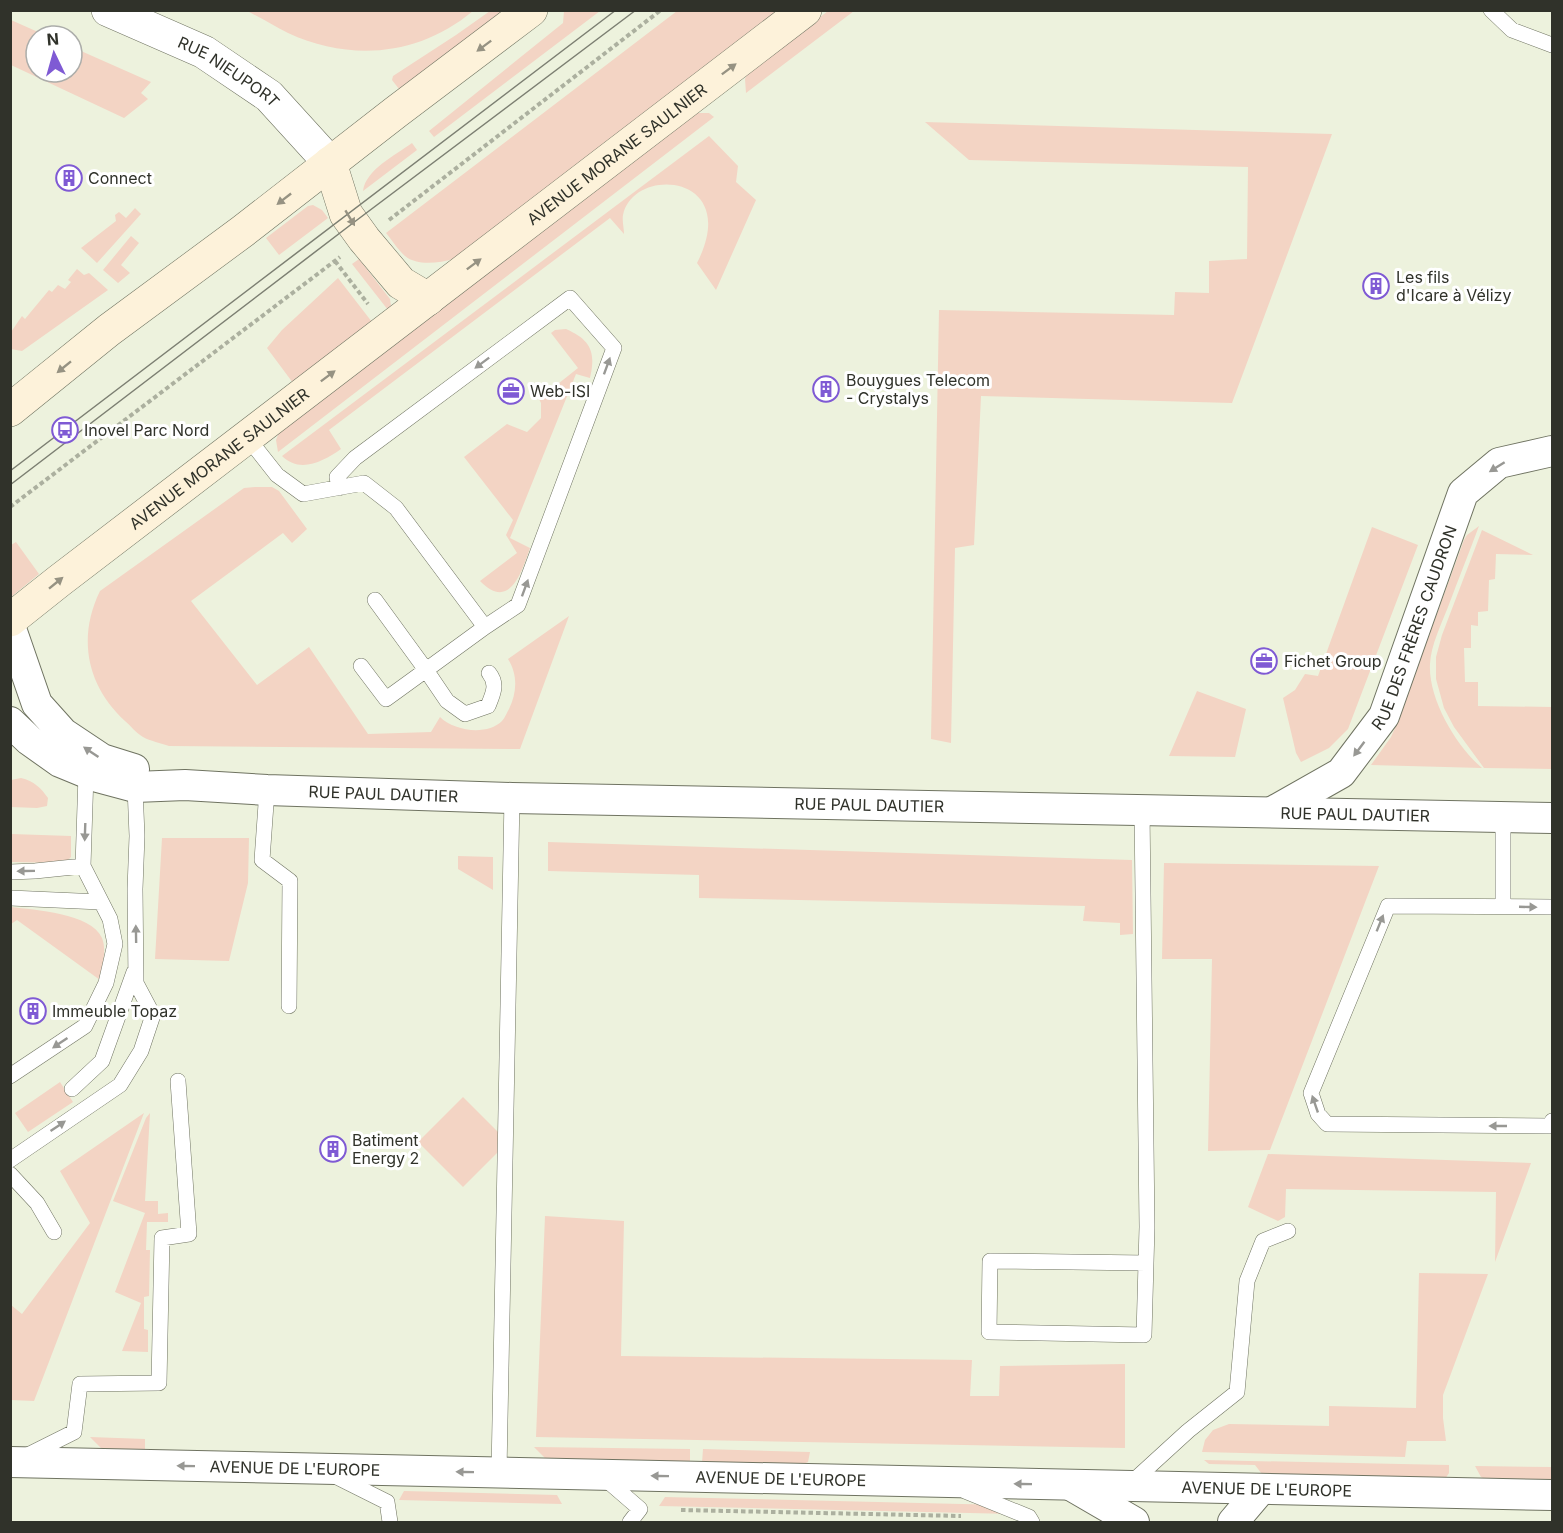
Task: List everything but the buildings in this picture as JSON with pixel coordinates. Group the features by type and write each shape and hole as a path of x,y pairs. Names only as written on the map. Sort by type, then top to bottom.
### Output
{"main road":[{"path":"10,410 109,330 243,231 531,10"},
{"name":"AVENUE MORANE SAULNIER","path":"10,620 805,10"},
{"path":"330,163 346,214 364,239 401,283 428,299"}],"street":[{"name":"RUE NIEUPORT","path":"108,10 204,52 269,96 330,163"},
{"name":"RUE DES FRÈRES CAUDRON","path":"1271,812 1341,773 1384,716 1464,493 1499,463 1552,451"},
{"name":"RUE PAUL DAUTIER","path":"10,626 37,704 63,733 102,759 185,785"},
{"name":"RUE PAUL DAUTIER","path":"10,722 29,741 60,762 86,774 135,787 185,785 512,798 1552,818"},
{"name":"AVENUE DE L'EUROPE","path":"12,1462 1552,1495"},
{"path":"1068,1484 1132,1521"},
{"path":"1233,1522 1261,1489"}],"lane":[{"path":"1491,10 1512,30 1552,45"},
{"path":"339,488 338,477 355,458 570,298 614,348 518,605 386,699 361,666"},
{"path":"247,437 277,475 303,494 364,483 396,508 485,627"},
{"path":"375,600 447,701 465,714 488,706 495,690 494,680 489,673"},
{"path":"10,1076 85,1026 106,983 115,944 110,919 83,866 86,774"},
{"path":"10,1160 120,1085 141,1051 153,1015 136,983 135,787"},
{"path":"267,790 262,860 290,881 289,1005"},
{"path":"499,1472 512,798"},
{"path":"1142,810 1146,1263 1144,1335 989,1332 990,1261 1146,1263"},
{"path":"1503,817 1503,906"},
{"path":"10,872 35,872 83,866"},
{"path":"10,898 101,902"},
{"path":"1552,907 1388,906 1311,1093 1318,1114 1327,1124 1551,1126 1552,1121"},
{"path":"72,1089 102,1061 136,966"},
{"path":"12,1462 74,1432 80,1384 159,1383 162,1238 189,1234 178,1081"},
{"path":"10,1174 38,1203 54,1232"},
{"path":"1128,1486 1188,1431 1237,1392 1247,1281 1263,1241 1288,1231"},
{"path":"321,1469 387,1502 390,1522"},
{"path":"600,1475 640,1509 630,1522"},
{"path":"944,1482 1029,1517 1032,1522"}],"path":[{"path":"335,261 389,330"},
{"path":"671,1509 967,1516"}],"shaded area":[{"path":"473,10 452,26 430,38 384,50 360,51 312,42 288,33 247,11"},
{"path":"490,11 508,11 399,89 392,80 393,76"},
{"path":"564,11 600,11 434,137 429,131 563,23"},
{"path":"677,11 780,11 453,259 422,262 410,259 400,251 386,233"},
{"path":"828,11 854,11 746,93 745,79 748,72"},
{"path":"11,20 24,26 24,71 11,65"},
{"path":"84,52 151,82 141,93 148,99 124,118 52,84 84,84"},
{"path":"695,113 709,113 714,117 278,452 276,440 279,432"},
{"path":"925,122 1332,134 1232,403 981,396 974,545 955,548 951,743 931,739 939,310 1174,315 1175,292 1209,293 1209,261 1247,259 1248,167 969,160"},
{"path":"709,136 738,166 736,182 756,200 716,290 697,263 707,233 706,210 696,195 681,186 663,184 645,189 631,199 623,215 624,234 610,218 329,430 341,449 327,458 304,465 296,464 282,456"},
{"path":"412,143 417,150 363,191 365,183 376,169"},
{"path":"313,205 322,210 328,218 279,255 266,238 308,206"},
{"path":"135,208 141,214 97,263 81,248 116,221 115,215 119,212 126,218"},
{"path":"131,236 139,243 121,265 130,273 118,283 103,270"},
{"path":"359,259 390,299 391,306 388,310 352,264"},
{"path":"77,269 84,275 89,273 108,290 22,351 11,349 11,332 22,316 25,319 49,290 52,292 58,285 65,289 71,282 68,280"},
{"path":"338,278 372,322 293,383 267,348 282,330"},
{"path":"566,329 581,338 590,348 592,369 590,378 576,374 510,538 530,548 527,557 513,585 499,592 490,589 480,581 517,553 506,535 513,520 464,457 507,424 527,432 541,418 539,399 578,368 551,333 555,330"},
{"path":"272,487 279,491 307,529 292,543 283,533 191,601 257,685 309,647 368,734 431,732 440,717 453,726 471,730 488,729 503,720 514,696 515,677 508,659 569,616 520,749 169,746 138,734 112,707 94,677 88,644 89,626 100,591 244,488"},
{"path":"1479,526 1437,635 1430,664 1434,692 1446,721 1472,759 1482,768 1371,765 1395,728 1464,540"},
{"path":"1372,527 1418,545 1348,729 1329,748 1301,762 1296,753 1283,698 1295,690 1305,674 1318,676"},
{"path":"1482,530 1533,555 1496,554 1495,579 1489,580 1488,611 1478,612 1478,626 1471,625 1471,648 1464,648 1465,682 1478,682 1478,706 1552,707 1552,769 1484,768 1454,727 1444,708 1436,679 1436,657 1442,635"},
{"path":"16,542 39,574 11,597 11,545"},
{"path":"1197,691 1246,709 1235,757 1169,756"},
{"path":"21,778 33,783 43,791 48,798 47,806 11,807 11,780"},
{"path":"11,834 71,836 71,857 61,863 11,862"},
{"path":"162,838 249,838 248,883 229,961 155,959"},
{"path":"548,842 1132,860 1133,934 1120,935 1120,923 1083,921 1085,906 699,898 699,875 548,871"},
{"path":"458,856 493,857 493,890 458,869"},
{"path":"1164,863 1379,866 1270,1150 1208,1151 1212,959 1162,959"},
{"path":"11,907 61,914 86,923 96,930 102,938 104,948 100,980 17,920 11,924"},
{"path":"60,1082 73,1102 28,1132 15,1113"},
{"path":"463,1097 508,1142 463,1187 418,1142"},
{"path":"144,1113 34,1401 11,1400 11,1305 22,1314 90,1223 60,1171"},
{"path":"150,1113 145,1201 158,1201 158,1214 168,1213 168,1222 147,1222 146,1250 150,1250 149,1296 144,1297 144,1329 148,1330 148,1352 122,1351 141,1303 115,1292 145,1213 113,1201"},
{"path":"1268,1154 1531,1163 1495,1262 1496,1192 1286,1189 1285,1217 1278,1221 1248,1207"},
{"path":"545,1216 624,1221 621,1356 972,1360 970,1396 999,1396 1000,1366 1125,1364 1125,1448 536,1437"},
{"path":"1419,1273 1488,1274 1443,1395 1446,1441 1407,1441 1405,1457 1202,1452 1205,1440 1213,1430 1229,1424 1329,1426 1329,1406 1416,1408"},
{"path":"90,1437 145,1439 145,1453 105,1452"},
{"path":"534,1447 690,1449 690,1464 548,1461"},
{"path":"703,1449 810,1452 808,1462 796,1467 702,1463"},
{"path":"1204,1460 1449,1465 1449,1473 1443,1482 1265,1478 1255,1465 1209,1464"},
{"path":"1475,1466 1552,1467 1552,1483 1491,1482 1481,1477"},
{"path":"404,1491 557,1495 562,1504 399,1500"},
{"path":"665,1497 1004,1505 1013,1514 659,1506"}],"tram line":[{"path":"10,471 616,10"},
{"path":"10,485 636,10"}],"place":[{"name":"Connect","path":"69,178"},
{"name":"Les fils d'Icare à Vélizy","path":"1376,286"},
{"name":"Bouygues Telecom - Crystalys","path":"826,389"},
{"name":"Web-ISI","path":"511,391"},
{"name":"Inovel Parc Nord","path":"65,430"},
{"name":"Fichet Group","path":"1264,661"},
{"name":"Immeuble Topaz","path":"33,1011"},
{"name":"Batiment Energy 2","path":"333,1149"}]}
